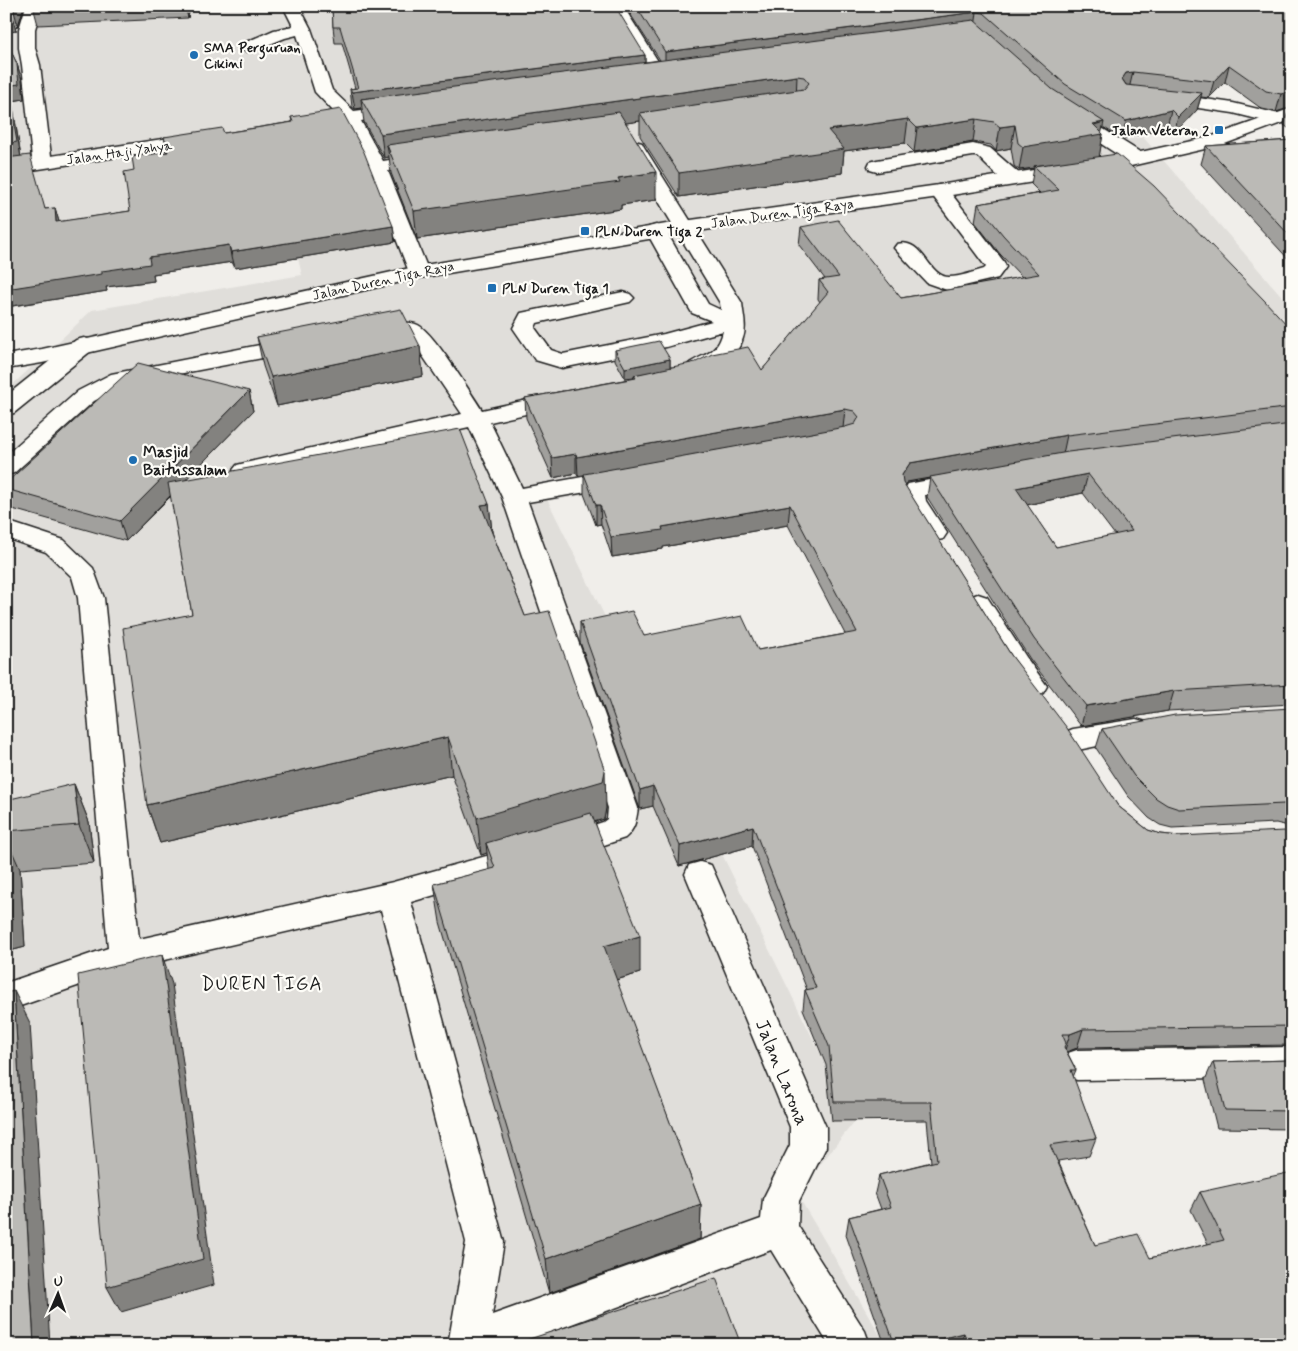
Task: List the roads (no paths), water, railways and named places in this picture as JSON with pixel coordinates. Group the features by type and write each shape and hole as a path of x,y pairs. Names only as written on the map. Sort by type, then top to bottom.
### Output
{"street":[{"path":"34,6 27,29 27,48 31,64 42,163"},
{"path":"291,6 303,29 324,92 350,117 377,167 419,272"},
{"path":"616,6 659,76"},
{"path":"250,47 280,34 303,29"},
{"path":"639,79 678,74"},
{"path":"1148,97 1284,116"},
{"path":"1055,107 1132,165"},
{"path":"296,125 414,108"},
{"name":"Jalan Duren Tiga Raya","path":"6,362 42,356 84,345 419,272 684,226 1014,179 1132,165 1215,141 1284,116"},
{"path":"634,130 625,131 659,183 731,302 734,331 720,357 683,375 666,340"},
{"name":"Jalan Haji Yahya","path":"6,168 218,137"},
{"path":"877,166 973,150 984,152 1014,179"},
{"path":"377,167 444,158"},
{"path":"904,248 934,279 947,284 992,274 996,267 989,255 939,191"},
{"path":"656,231 700,308 732,322"},
{"path":"624,298 529,318 524,328 543,355 562,361 666,340 732,322"},
{"path":"6,997 125,956 393,895 582,841 614,830 621,824 623,808 514,498 476,418 426,345 411,330 380,329 352,334"},
{"path":"6,468 86,396 120,379 314,341"},
{"path":"6,408 84,345"},
{"path":"226,474 580,396"},
{"path":"514,498 640,474"},
{"path":"945,551 914,501 913,495 917,490 985,477"},
{"path":"6,529 55,546 84,574 89,590 125,956"},
{"path":"966,584 1018,667 1081,751 1159,725"},
{"name":"Jalan Larona","path":"700,874 808,1127 808,1147 781,1199 779,1230"},
{"path":"393,895 485,1242 467,1344"},
{"path":"1077,1065 1292,1062"},
{"path":"467,1344 779,1230 850,1345"}],"place":[{"name":"SMA Perguruan Cikini","path":"194,55"},
{"name":"Jalan Veteran 2","path":"1219,130"},
{"name":"PLN Duren Tiga 2","path":"585,231"},
{"name":"PLN Duren Tiga 1","path":"492,288"},
{"name":"Masjid Baitussalam","path":"133,460"}],"district":[{"name":"DUREN TIGA","path":"262,983"}]}
